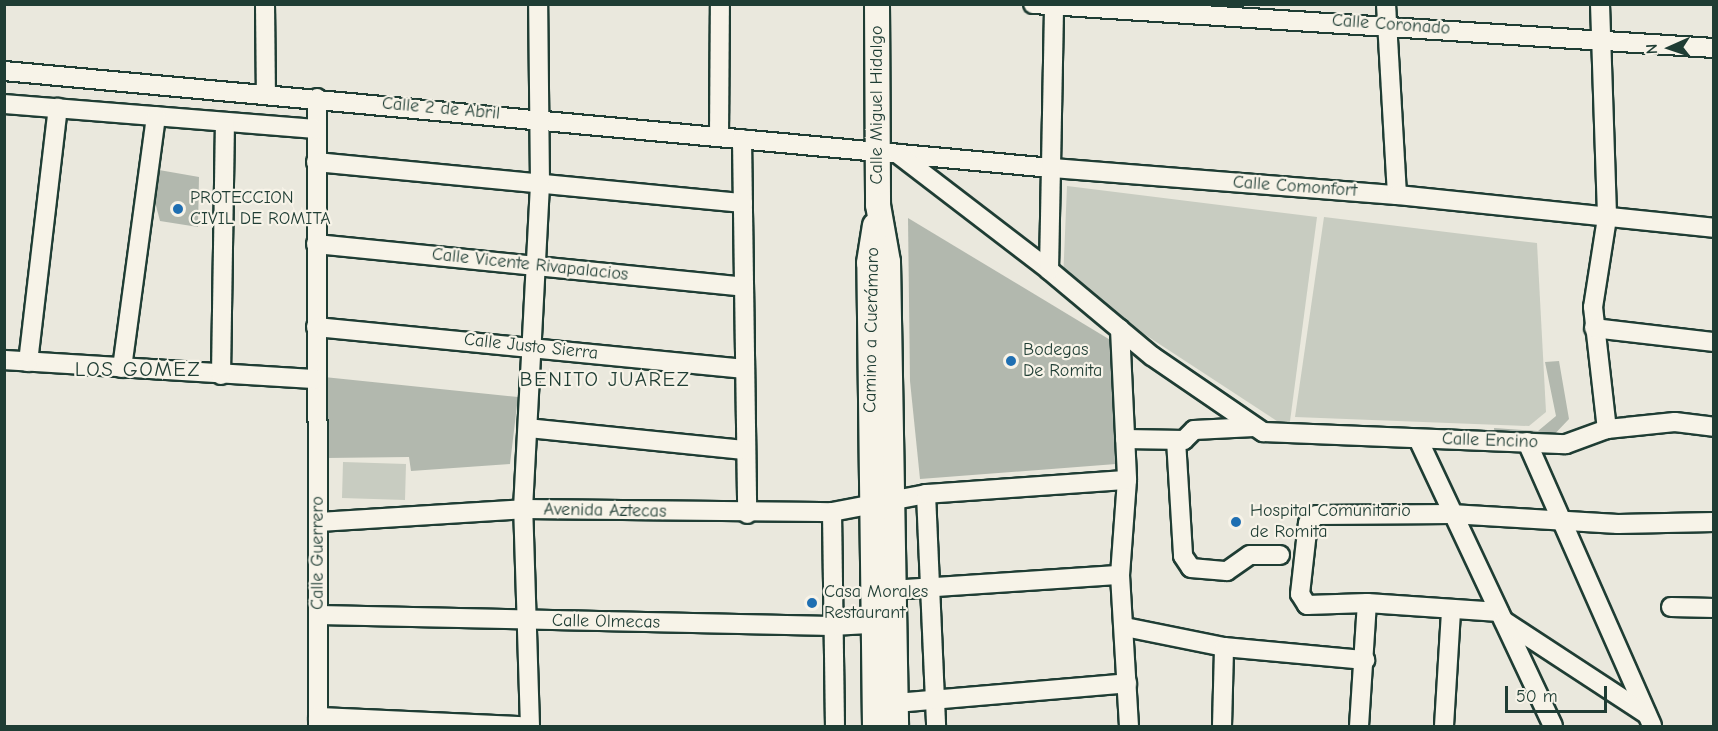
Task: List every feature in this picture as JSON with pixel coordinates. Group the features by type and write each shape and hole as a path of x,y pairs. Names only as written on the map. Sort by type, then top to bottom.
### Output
{"main road":[{"name":"Calle Miguel Hidalgo","path":"877,4 887,153 878,205"},
{"name":"Camino a Cuerámaro","path":"875,726 884,623 882,503 869,263 878,205"},
{"name":"Camino a Cuerámaro","path":"882,503 892,590 884,623 896,715"}],"street":[{"path":"265,4 266,94"},
{"path":"530,726 523,509 534,346 540,183 538,4"},
{"path":"719,137 720,4"},
{"name":"Calle Coronado","path":"1033,4 1387,24 1713,48"},
{"path":"1386,4 1397,195"},
{"path":"1600,4 1607,218 1595,287 1594,328 1607,429"},
{"path":"1048,270 1054,5"},
{"name":"Calle 2 de Abril","path":"4,71 541,118 887,153"},
{"name":"Calle Guerrero","path":"317,98 318,722"},
{"path":"4,104 316,129"},
{"path":"28,362 58,108"},
{"path":"122,368 156,117"},
{"path":"220,375 225,122"},
{"path":"742,139 747,514"},
{"path":"887,153 1048,270 1152,357 1258,429"},
{"name":"Calle Comonfort","path":"887,153 1397,195 1713,228"},
{"path":"316,162 743,202"},
{"name":"Calle Vicente Rivapalacios","path":"316,244 744,287"},
{"name":"Calle Justo Sierra","path":"316,327 534,346 745,369"},
{"path":"1594,328 1713,342"},
{"path":"1120,329 1127,480 1120,575 1125,627 1129,726"},
{"path":"1122,369 1152,357"},
{"path":"4,360 220,375 316,379"},
{"name":"Calle Encino","path":"1125,439 1184,440 1194,430 1258,429 1418,439 1566,444 1607,429 1675,422 1713,427"},
{"path":"528,428 745,450"},
{"path":"1418,439 1451,514 1553,726"},
{"path":"1176,440 1183,556 1191,568 1227,571 1250,555 1281,555"},
{"path":"1527,442 1559,522 1649,721"},
{"name":"Avenida Aztecas","path":"319,522 523,509 747,514 832,512 926,495 1127,480"},
{"path":"926,495 927,590 936,726"},
{"path":"832,512 835,726"},
{"path":"1662,726 1649,721 1502,617 1367,603 1307,605 1301,601 1308,523 1317,515 1451,514 1559,522 1713,522"},
{"path":"892,590 927,590 1120,575"},
{"path":"1359,726 1367,603"},
{"path":"1671,607 1713,608"},
{"path":"1444,726 1451,610"},
{"name":"Calle Olmecas","path":"319,615 832,626 884,623"},
{"path":"1125,627 1224,647 1365,660"},
{"path":"1222,726 1224,647"},
{"path":"896,715 935,700 1127,683"},
{"path":"318,722 520,726"}],"shaded area":[{"path":"1067,186 1317,217 1289,429 1063,281"},
{"path":"1324,217 1537,243 1546,412 1529,426 1295,417"},
{"path":"343,462 406,464 405,500 342,498"}],"building":[{"name":"PROTECCION CIVIL DE ROMITA","path":"159,170 199,177 198,227 160,221 154,198"},
{"name":"Bodegas De Romita","path":"908,218 1112,341 1116,464 920,479 910,381"},
{"path":"1559,361 1569,419 1549,440 1495,439 1494,428 1538,431 1556,416 1545,362"},
{"path":"324,377 518,397 510,464 411,471 409,457 326,458"}],"place":[{"name":"PROTECCION CIVIL DE ROMITA","path":"178,209"},
{"name":"Bodegas De Romita","path":"1011,361"},
{"name":"Hospital Comunitario de Romita","path":"1236,522"},
{"name":"Casa Morales Restaurant","path":"812,603"}],"district":[{"name":"LOS GOMEZ","path":"138,369"},
{"name":"BENITO JUAREZ","path":"605,379"}]}
